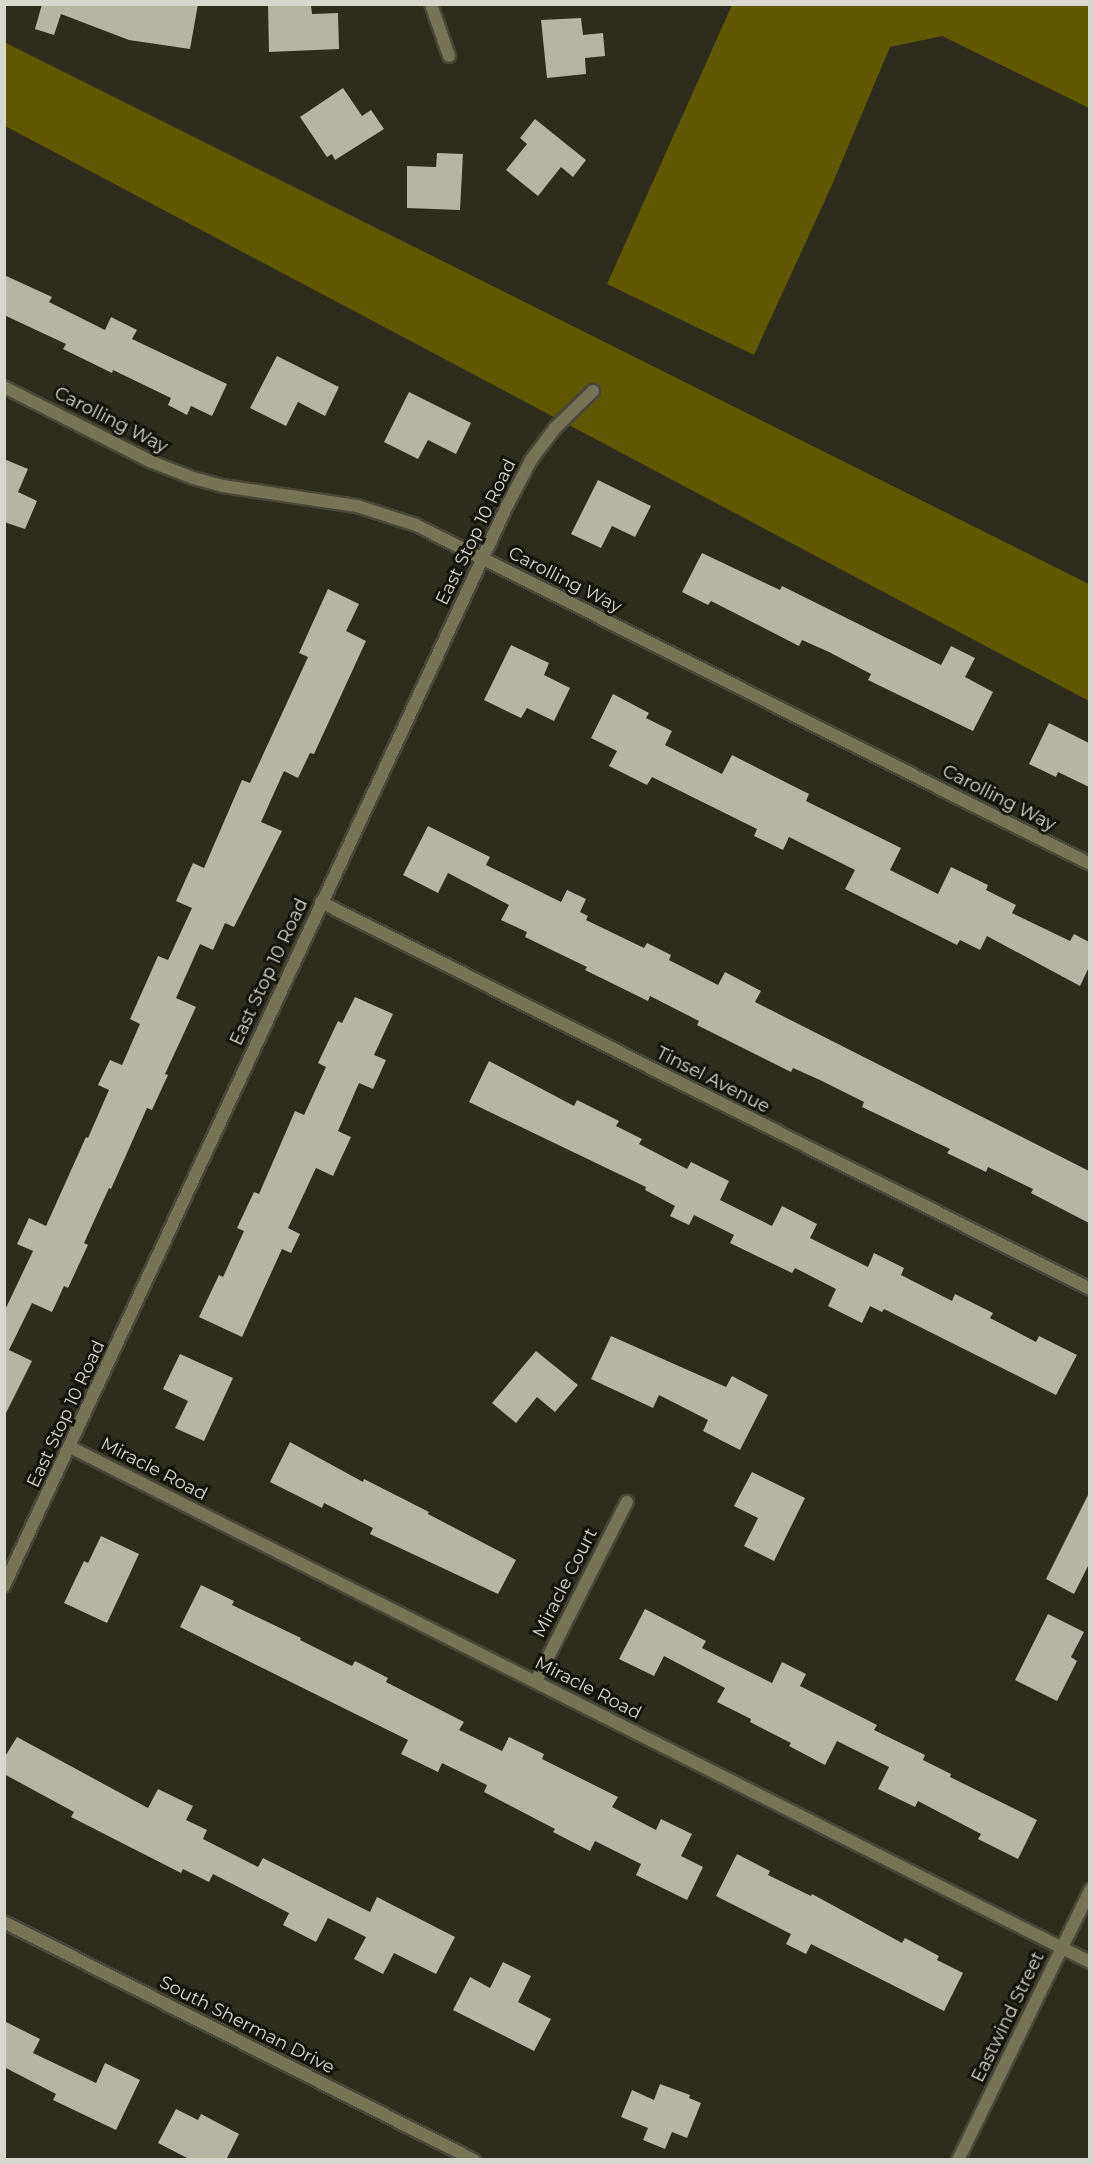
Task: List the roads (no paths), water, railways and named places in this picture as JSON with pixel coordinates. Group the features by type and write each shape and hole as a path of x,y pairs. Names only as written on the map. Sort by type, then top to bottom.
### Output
{"street":[{"path":"431,4 449,56"},
{"name":"Carolling Way","path":"4,387 181,474 223,486 377,511 416,525 1089,864"},
{"name":"East Stop 10 Road","path":"4,1586 482,558 531,460 555,428 592,391"},
{"name":"Tinsel Avenue","path":"321,902 1089,1289"},
{"name":"Miracle Road","path":"70,1447 1089,1962"},
{"name":"Miracle Court","path":"536,1681 627,1502"},
{"name":"Eastwind Street","path":"958,2160 1089,1890"},
{"name":"South Sherman Drive","path":"4,1922 474,2160"}]}
